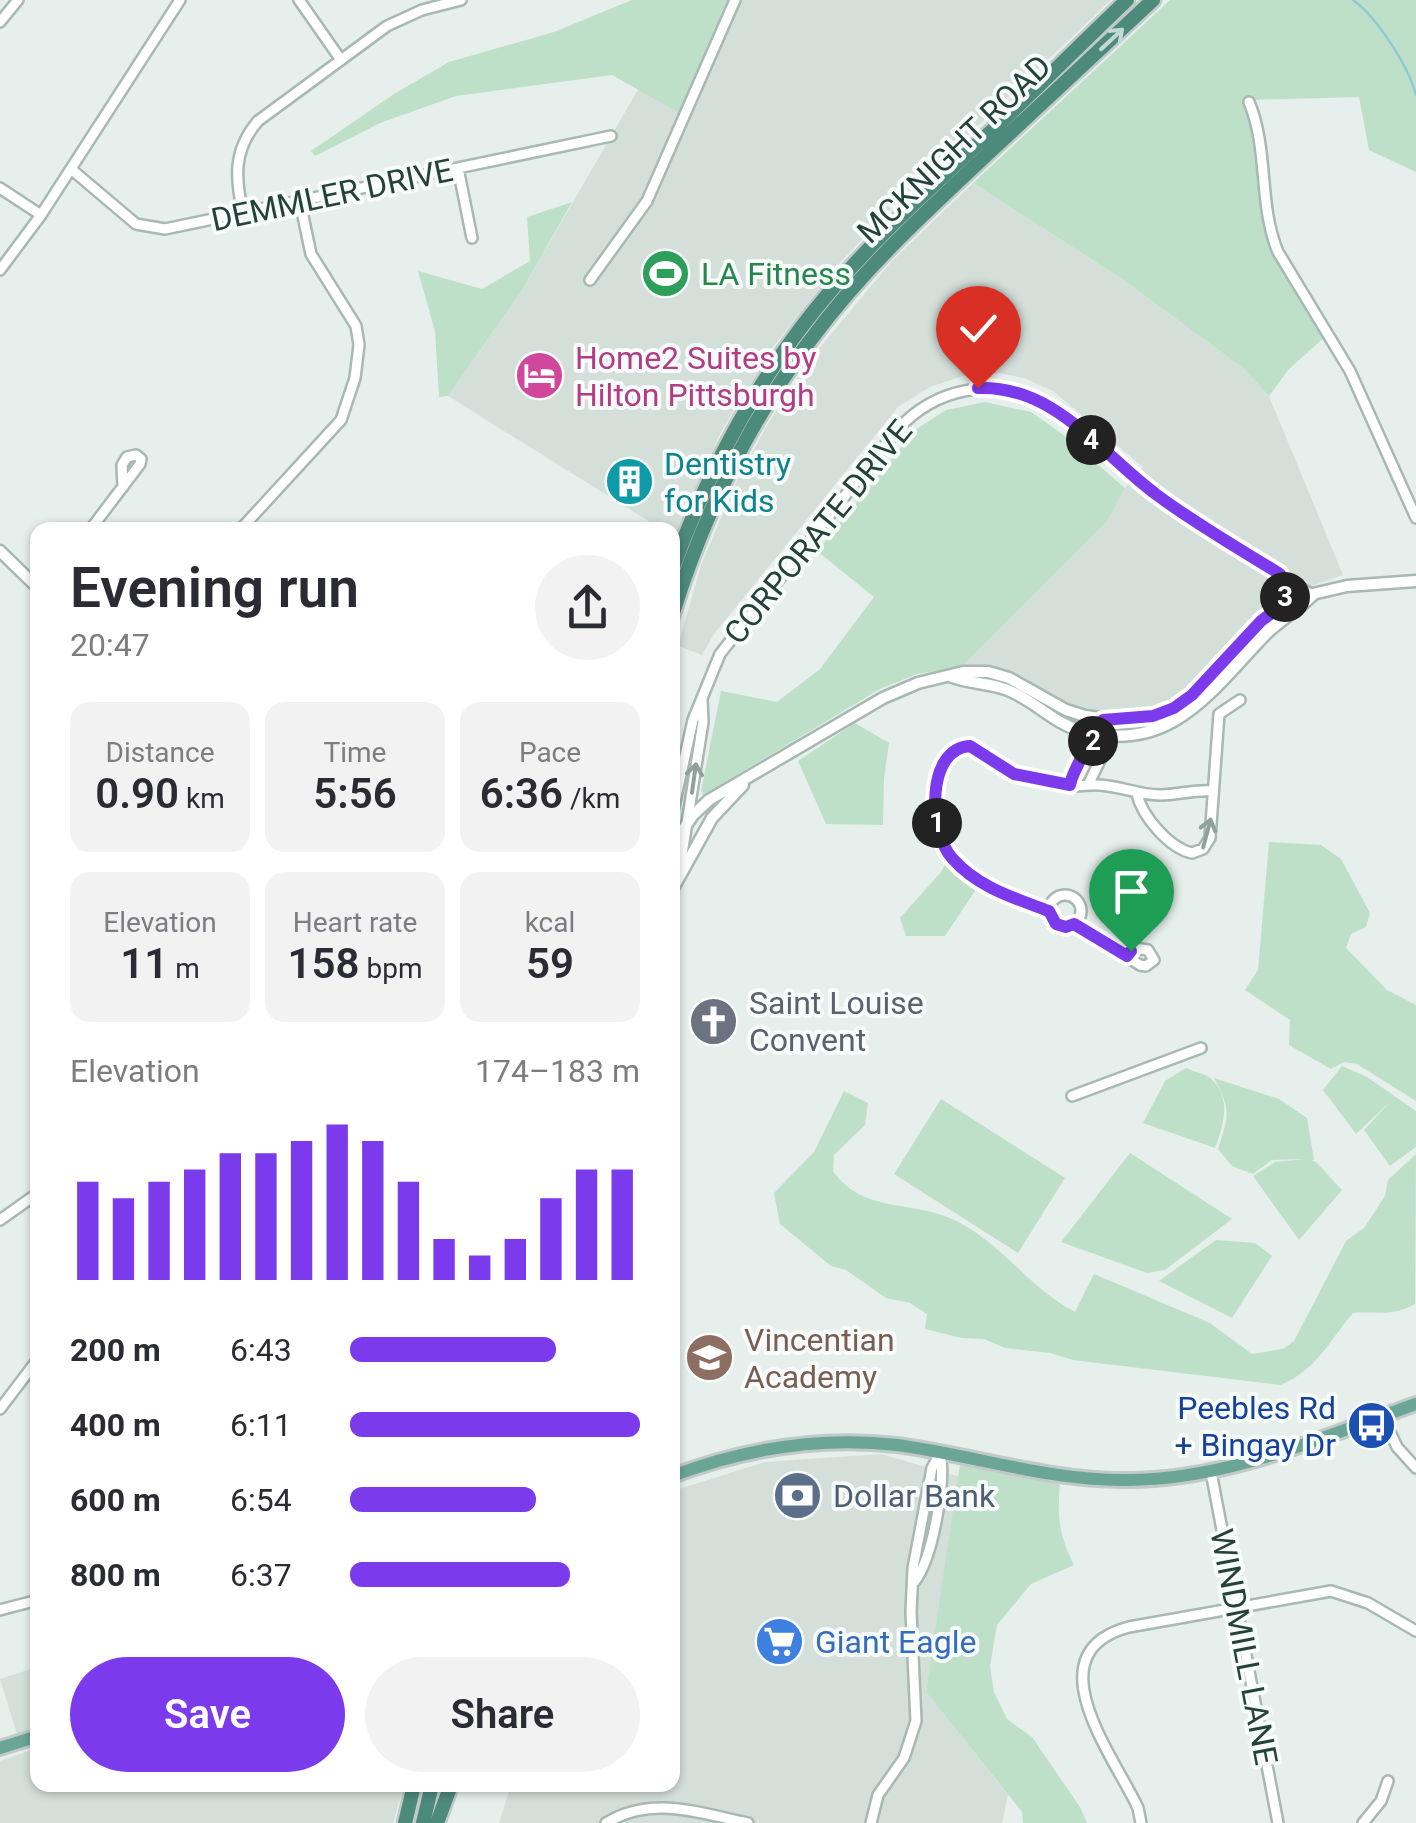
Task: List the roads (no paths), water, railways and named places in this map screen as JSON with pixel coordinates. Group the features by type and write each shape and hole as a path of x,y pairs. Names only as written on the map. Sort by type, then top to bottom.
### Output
{"highway":[{"name":"MCKNIGHT ROAD","path":"680,550 702,495 738,424 817,307 893,223 1127,0"},
{"name":"MCKNIGHT ROAD","path":"680,594 706,524 738,455 780,383 828,316 923,214 1153,0"},
{"path":"405,1823 412,1792"},
{"path":"423,1823 430,1792"},
{"path":"437,1823 448,1792"}],"main road":[{"path":"680,1474 747,1453 801,1444 894,1445 1099,1480 1166,1479 1260,1459 1416,1404"},
{"path":"0,1748 30,1739"}],"street":[{"path":"0,22 18,0"},
{"path":"0,270 41,215 180,0"},
{"path":"299,0 340,60"},
{"path":"243,214 236,170 246,136 268,112 398,20 460,0"},
{"path":"590,280 647,201 735,0"},
{"path":"1249,102 1260,138 1270,234 1348,369 1416,518"},
{"name":"DEMMLER DRIVE","path":"70,169 145,228 174,228 611,136"},
{"path":"458,168 472,238"},
{"path":"0,188 41,215"},
{"path":"247,522 341,420 354,378 359,344 356,326 311,254 300,202"},
{"name":"CORPORATE DRIVE","path":"680,779 693,720 726,644 886,442 920,408 960,391 1007,389 1044,403 1159,497 1312,596"},
{"path":"96,522 123,487"},
{"path":"0,551 30,580"},
{"path":"1280,574 1285,595 1281,606"},
{"path":"680,834 709,800 883,698 918,683 963,672 998,674 1031,688 1066,710 1103,720 1153,716 1182,703 1261,621 1296,597 1347,586 1416,582"},
{"path":"952,677 1004,688 1068,726 1110,734 1157,729 1193,711 1276,625 1312,596"},
{"name":"CORPORATE DRIVE","path":"680,865 703,722 702,698"},
{"path":"1137,794 1144,812 1176,846 1192,853 1202,849 1210,838 1219,714 1240,700"},
{"path":"1088,785 1110,734 1103,720"},
{"path":"1070,785 1103,720"},
{"path":"1049,911 1056,898 1071,896 1080,908 1074,924 1056,924 1049,911 987,886 967,873 947,852 936,821 940,768 952,750 970,746 1014,774 1070,785 1100,785 1137,794 1213,790"},
{"path":"680,873 712,818 755,774"},
{"path":"1074,924 1127,956"},
{"path":"1072,1096 1201,1048"},
{"path":"0,1220 30,1199"},
{"path":"0,1409 30,1369"},
{"path":"1382,1416 1397,1447 1416,1468"},
{"path":"871,1823 878,1795 904,1758 916,1720 913,1568 932,1468 940,1454"},
{"name":"WINDMILL LANE","path":"1211,1472 1278,1823"},
{"path":"1142,1823 1084,1702 1082,1668 1097,1644 1121,1629 1330,1591 1368,1602 1416,1632"},
{"path":"0,1610 30,1602"},
{"path":"1363,1823 1381,1801 1388,1781"},
{"path":"606,1823 625,1812 649,1806 748,1823"}],"waterway":[{"path":"1353,0 1391,43 1416,95"}],"place":[{"name":"LA Fitness","path":"666,274"},
{"name":"Home2 Suites by Hilton Pittsburgh","path":"540,376"},
{"name":"Dentistry for Kids","path":"629,482"},
{"name":"Saint Louise Convent","path":"714,1021"},
{"name":"Vincentian Academy","path":"709,1358"},
{"name":"Peebles Rd + Bingay Dr","path":"1371,1426"},
{"name":"Dollar Bank","path":"798,1496"},
{"name":"Giant Eagle","path":"780,1642"}]}
